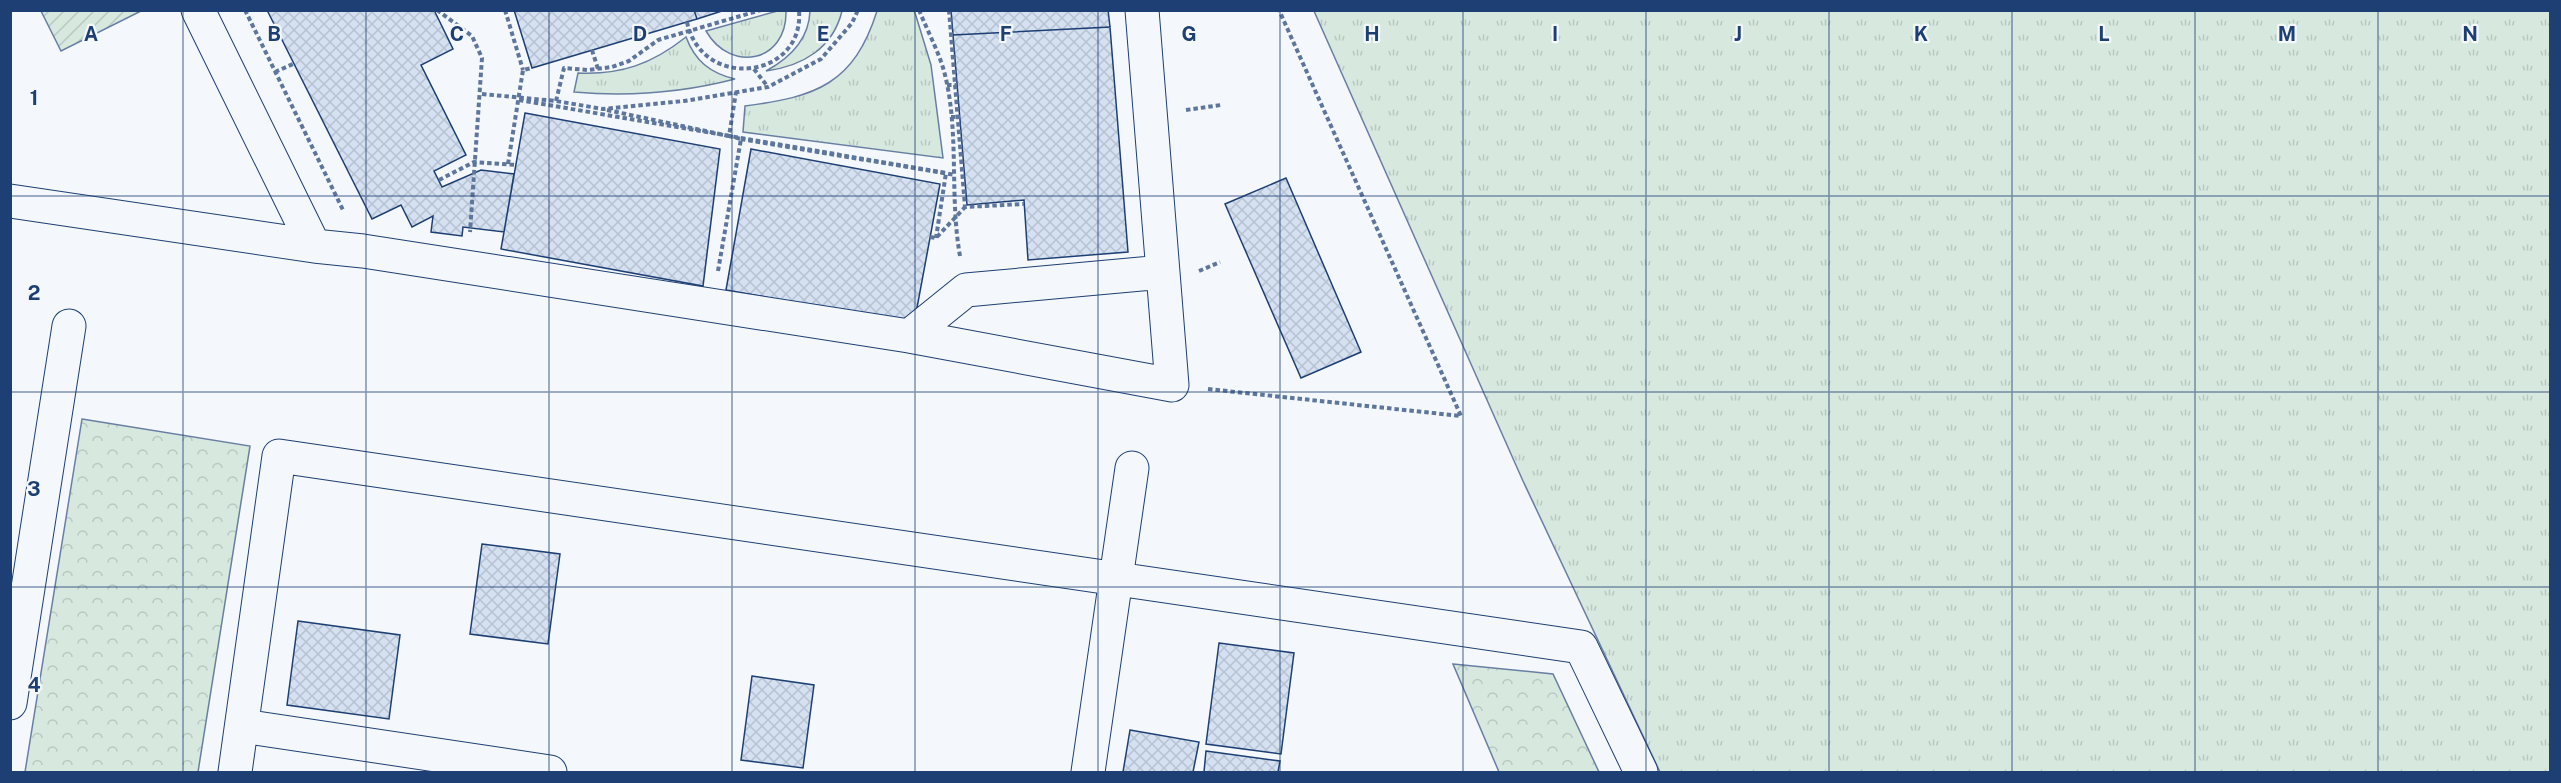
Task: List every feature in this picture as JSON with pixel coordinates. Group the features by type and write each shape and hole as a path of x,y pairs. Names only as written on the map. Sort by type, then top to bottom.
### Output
{"street":[{"path":"198,10 314,246"},
{"path":"10,201 314,246 363,251 909,336 1172,385 1142,10"},
{"path":"909,336 966,290 1163,272"},
{"path":"10,703 69,326"},
{"path":"235,772 279,456 1581,647 1641,772"},
{"path":"1088,772 1132,468"},
{"path":"242,726 550,772"}],"path":[{"path":"245,10 363,251"},
{"path":"437,10 465,28 478,46 483,71 467,268"},
{"path":"505,10 523,70 508,164"},
{"path":"556,101 564,68 598,69 629,60 658,40 761,10"},
{"path":"687,22 697,46 708,58 730,68 754,69 769,64 791,44 798,29 800,10"},
{"path":"603,109 768,87 821,59 852,23 858,10"},
{"path":"920,10 944,69 947,85 955,175 953,221 966,290"},
{"path":"949,10 965,207"},
{"path":"1172,385 1461,416 1279,10"},
{"path":"592,50 598,69"},
{"path":"275,72 293,64"},
{"path":"523,70 532,68"},
{"path":"754,69 768,87"},
{"path":"947,85 957,85"},
{"path":"729,136 736,92"},
{"path":"482,94 556,101 603,109 741,139 955,175"},
{"path":"519,100 946,173 936,238"},
{"path":"951,117 960,117"},
{"path":"712,305 741,139"},
{"path":"439,180 474,162 516,165"},
{"path":"936,238 965,207 1024,204"},
{"path":"930,237 936,238"}],"green space":[{"path":"141,10 61,51 41,11"},
{"path":"781,10 786,11 784,28 777,42 768,51 756,56 743,57 729,53 717,45 706,31"},
{"path":"810,11 842,11 832,35 814,53 792,65 766,71 797,47 806,31"},
{"path":"877,11 914,11 931,65 943,158 743,132 745,106 792,98 812,91 844,71 868,36"},
{"path":"1314,11 2550,11 2550,772 1660,772 1523,481"},
{"path":"686,37 694,53 704,65 735,79 695,88 655,93 574,92 578,73 608,72 635,66 661,54"},
{"path":"82,419 250,446 198,772 25,772"},
{"path":"1453,664 1553,674 1599,772 1499,772"}],"building":[{"path":"267,10 434,10 453,49 421,65 466,155 434,171 442,187 481,170 514,174 504,232 463,227 462,236 431,232 433,216 412,227 401,205 372,219"},
{"path":"514,10 694,10 697,19 532,68"},
{"path":"694,10 725,10 697,19"},
{"path":"951,10 1108,10 1110,27 953,35"},
{"path":"1110,27 1128,252 1028,260 1024,200 967,205 953,35"},
{"path":"525,113 720,149 703,286 501,249"},
{"path":"751,149 940,184 914,324 726,290"},
{"path":"1286,178 1361,352 1301,378 1225,204"},
{"path":"482,544 560,554 548,644 470,634"},
{"path":"298,621 400,635 389,719 287,705"},
{"path":"1219,643 1294,653 1281,754 1206,744"},
{"path":"752,676 814,685 803,768 741,760"},
{"path":"1130,730 1199,742 1193,772 1123,772"},
{"path":"1206,751 1280,761 1278,772 1204,772"}]}
